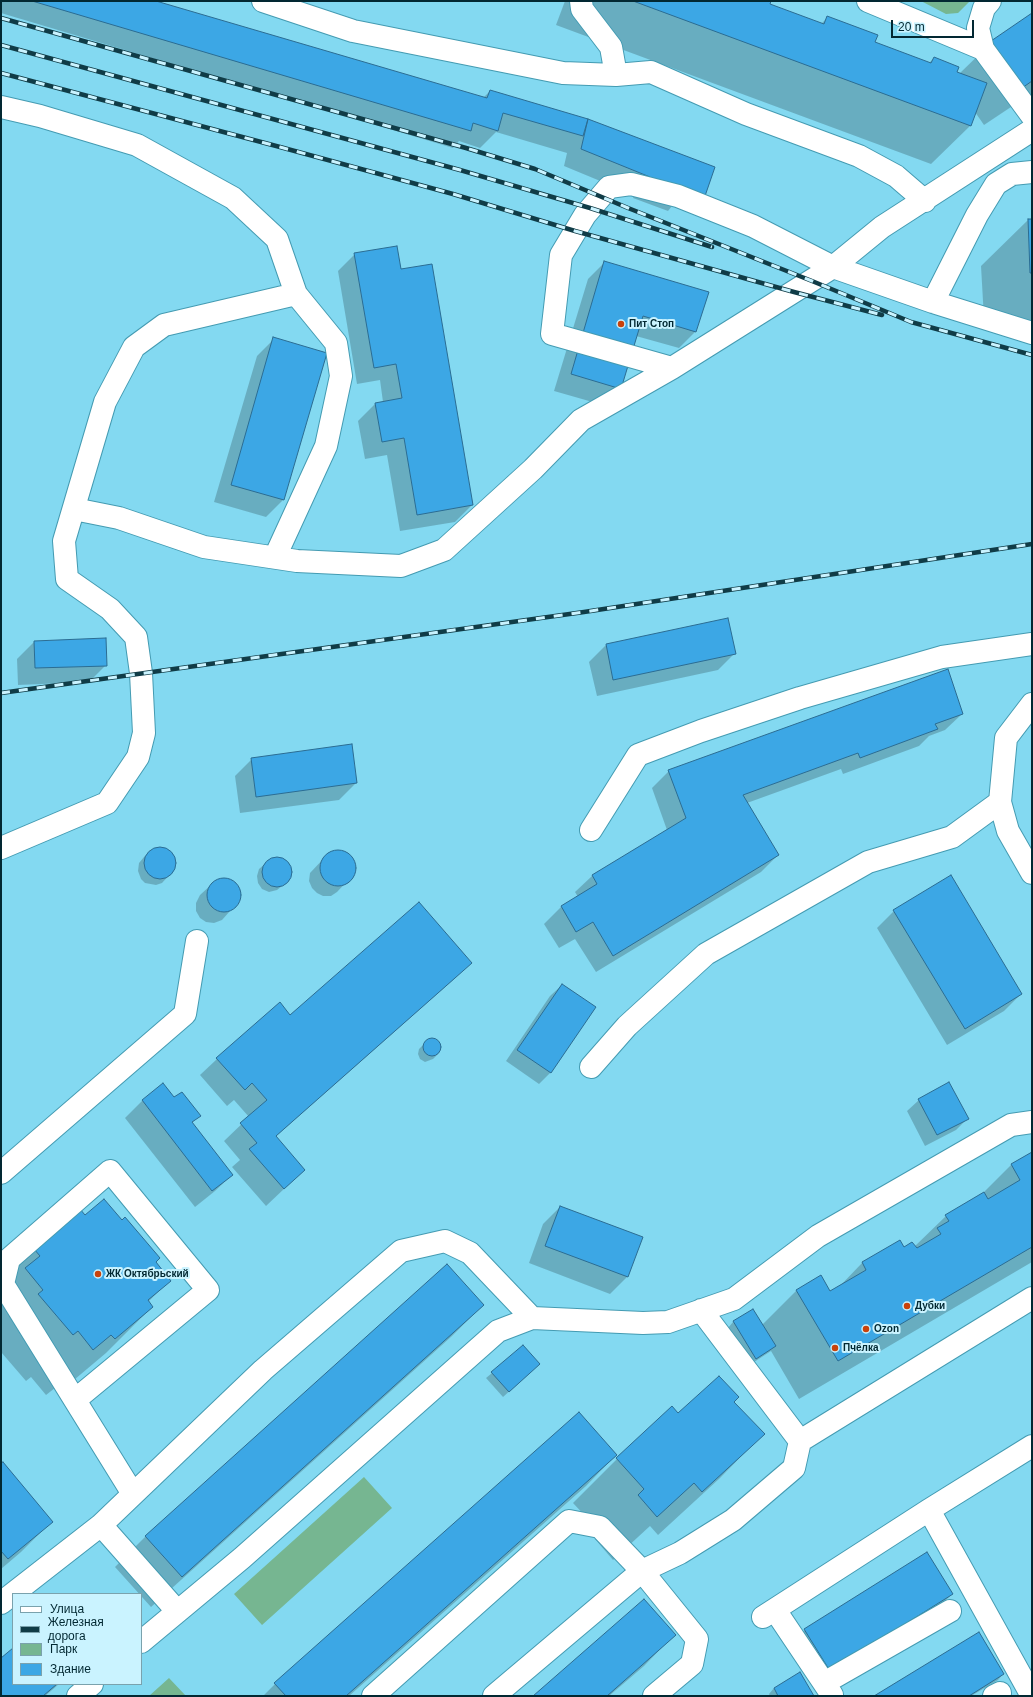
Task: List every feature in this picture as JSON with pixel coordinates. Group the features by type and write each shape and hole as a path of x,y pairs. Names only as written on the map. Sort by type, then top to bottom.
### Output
{"street":[{"path":"263,1 353,31 563,73 616,75 651,72 746,114 859,156 896,176 925,201"},
{"path":"581,1 582,9 611,47 616,75"},
{"path":"868,1 984,49"},
{"path":"990,1 984,8 978,28 984,49 1032,116"},
{"path":"1,107 40,116 136,145 233,198 277,239 296,294 336,343 341,376 326,446 274,557"},
{"path":"74,509 119,518 204,547 297,561 401,566 444,550 533,469 581,420 672,368 833,267 882,228 1032,130"},
{"path":"933,302 977,215 996,184 1012,174 1032,172"},
{"path":"672,368 552,334 561,255 585,215 609,187 631,184 678,196 753,226 833,267 933,302 1032,333"},
{"path":"1,848 107,803 138,757 144,732 142,673 136,637 110,609 67,579 64,541 105,402 134,347 164,324 296,294"},
{"path":"591,830 638,756 701,731 793,700 950,656 1032,644"},
{"path":"1032,704 1006,738 1000,802 1008,831 1032,873"},
{"path":"591,1067 627,1026 706,954 868,862 952,837 1000,802"},
{"path":"1,1172 184,1014 197,941"},
{"path":"142,1641 242,1558 498,1331 532,1318 643,1323 668,1322 734,1299 818,1236 1011,1125 1032,1122"},
{"path":"75,1400 208,1290 110,1170 9,1259 2,1284 133,1494"},
{"path":"14,1593 101,1525 263,1370 401,1251 445,1242 470,1253 532,1318"},
{"path":"494,1696 642,1571 680,1553 733,1520 794,1468 800,1441 1032,1298"},
{"path":"701,1310 800,1441"},
{"path":"950,1611 828,1690 769,1614 928,1510 1032,1446"},
{"path":"928,1510 1032,1696"},
{"path":"373,1696 569,1521 600,1527 642,1571 696,1639 692,1664 654,1696"},
{"path":"101,1525 177,1611"},
{"path":"1,1603 12,1594"},
{"path":"78,1696 91,1685"}],"green space":[{"path":"921,1 970,1 958,13 946,14"},
{"path":"364,1477 392,1508 262,1625 234,1594"},
{"path":"169,1678 186,1696 149,1696"}],"building":[{"path":"32,1 156,1 487,98 490,90 588,119 583,136 503,113 498,131 473,123 471,131"},
{"path":"633,1 771,1 770,4 824,24 827,16 878,35 875,42 931,63 934,57 959,67 957,72 987,83 971,126"},
{"path":"1032,13 1032,81 1022,88 991,41"},
{"path":"588,119 715,167 705,196 649,181 650,177 581,149"},
{"path":"1028,219 1032,219 1032,273 1030,273"},
{"path":"397,246 401,269 432,264 473,505 417,515 404,438 382,442 375,403 402,398 396,364 374,368 354,253"},
{"path":"604,261 709,292 696,332 643,316 621,389 571,374"},
{"path":"273,337 327,353 284,500 231,485"},
{"path":"728,618 736,654 613,680 606,644"},
{"path":"106,638 107,666 35,668 34,641"},
{"path":"948,669 963,714 935,724 938,729 860,758 858,753 743,795 779,855 613,956 593,922 576,932 561,906 597,884 592,875 686,818 668,770"},
{"path":"352,744 357,783 256,797 251,758"},
{"path":"157,847 163,847 172,851 176,863 172,875 163,879 157,879 148,875 144,866 144,860 148,851"},
{"path":"338,850 348,853 353,858 356,868 353,878 348,883 338,886 328,883 323,878 320,868 323,858 328,853"},
{"path":"277,857 283,858 291,866 291,878 283,886 277,887 271,886 263,878 262,872 263,866 271,858"},
{"path":"951,875 1022,994 965,1029 893,910"},
{"path":"227,878 236,883 240,888 240,902 236,907 231,911 221,912 217,911 208,902 207,892 208,888 217,879"},
{"path":"419,902 472,963 276,1136 305,1170 284,1189 249,1149 257,1143 240,1123 267,1100 252,1083 245,1090 216,1058 280,1002 290,1015"},
{"path":"562,984 596,1007 551,1073 517,1050"},
{"path":"428,1038 436,1038 441,1043 439,1054 436,1056 428,1056 423,1051 423,1043"},
{"path":"949,1082 969,1119 937,1135 918,1099"},
{"path":"163,1083 174,1097 182,1092 201,1116 192,1122 233,1175 212,1191 142,1100"},
{"path":"1032,1152 1032,1247 838,1361 796,1290 821,1275 830,1291 866,1270 862,1262 900,1240 904,1247 912,1242 917,1248 941,1234 937,1228 949,1221 945,1215 984,1192 988,1199 1020,1180 1011,1164"},
{"name":"ЖК Октябрьский","path":"104,1199 122,1220 125,1217 160,1258 156,1262 171,1281 148,1300 153,1307 115,1339 111,1335 93,1350 78,1331 73,1335 38,1294 43,1290 25,1268 40,1256 34,1249 80,1209 85,1215"},
{"path":"560,1206 643,1237 628,1277 545,1246"},
{"path":"447,1264 484,1305 182,1577 145,1536"},
{"path":"753,1309 776,1346 756,1359 733,1321"},
{"path":"523,1345 540,1364 509,1392 491,1372"},
{"path":"719,1376 739,1397 734,1402 765,1434 702,1492 694,1483 657,1517 638,1495 644,1489 616,1458 672,1406 678,1413"},
{"path":"579,1412 617,1455 346,1696 286,1696 274,1683"},
{"path":"3,1462 53,1522 8,1559 1,1551 1,1463"},
{"path":"927,1552 953,1594 830,1671 804,1629"},
{"path":"644,1599 676,1635 607,1696 533,1696"},
{"path":"979,1632 1004,1674 969,1696 874,1696"},
{"path":"12,1649 12,1685 56,1685 43,1696 1,1696 1,1658"},
{"path":"800,1672 814,1696 778,1696 774,1688"}],"railway":[{"path":"1,18 466,148 535,169 911,322 1032,355"},
{"path":"1,45 460,170 590,208 712,247"},
{"path":"1,73 453,194 575,231 882,315"},
{"path":"1,693 584,612 1032,544"}],"place":[{"name":"Пит Стоп","path":"621,324"},
{"name":"ЖК Октябрьский","path":"98,1274"},
{"name":"Дубки","path":"907,1306"},
{"name":"Ozon","path":"866,1329"},
{"name":"Пчёлка","path":"835,1348"}]}
